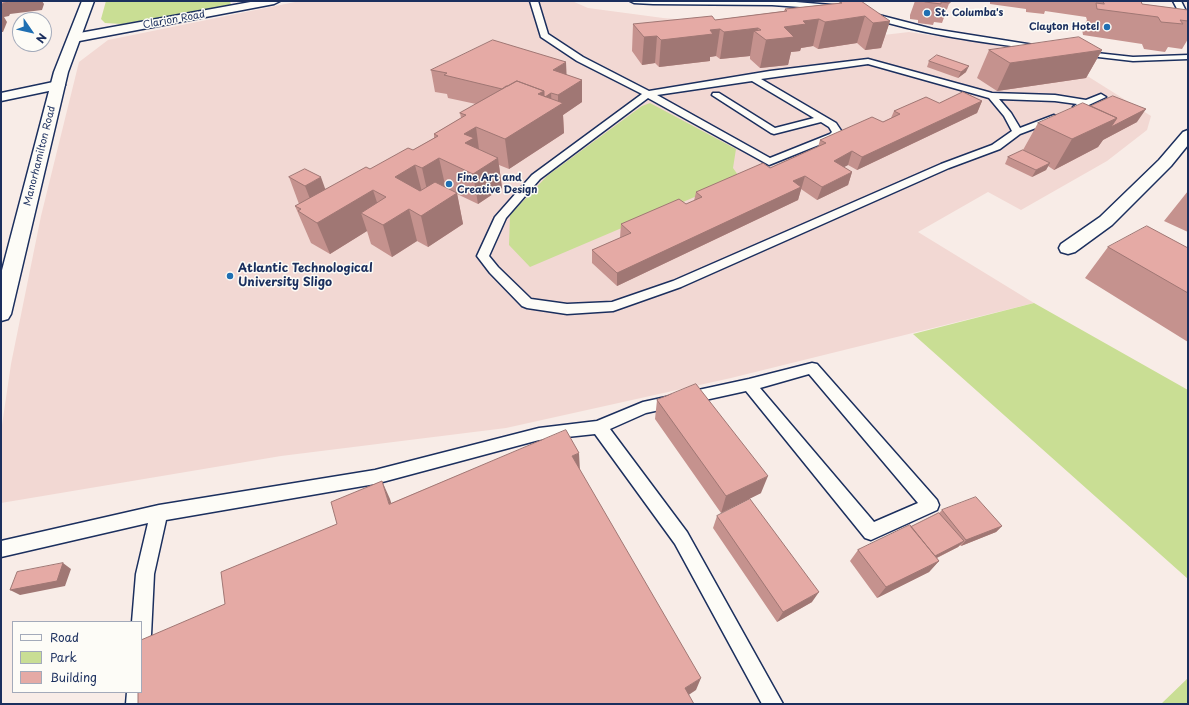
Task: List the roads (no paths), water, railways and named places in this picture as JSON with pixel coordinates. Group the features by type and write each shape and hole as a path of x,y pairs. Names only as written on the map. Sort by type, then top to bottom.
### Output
{"main road":[{"name":"Manorhamilton Road","path":"1,314 61,72 88,1"},
{"name":"Clarion Road","path":"74,38 274,1"},
{"path":"1,97 58,85"},
{"path":"1068,248 1106,221 1165,163 1188,135"}],"lane":[{"path":"534,1 544,35 580,59 648,94 769,162 834,136 837,132 832,125 753,78"},
{"path":"634,1 785,2 816,4 858,11 898,24 934,32 1046,48"},
{"path":"1177,1 1188,22"},
{"path":"1074,52 1133,59 1188,57"},
{"path":"1086,103 1054,98 992,96 868,62 832,65 770,74 648,94 597,130 536,177 501,217 483,256 494,270 527,303 567,309 613,306 677,284 946,166 996,147 1017,132 1066,113 1102,96"},
{"path":"716,95 774,131 822,119"},
{"path":"992,96 1008,115 1017,132"},
{"path":"1,549 159,513 375,477 539,434 598,427 643,408 749,385 812,368 931,505 871,532 749,385"},
{"path":"598,427 637,477 681,538 773,704"},
{"path":"142,623 146,574 159,513"},
{"path":"136,704 137,693"}],"place":[{"name":"St. Columba's","path":"927,13"},
{"name":"Clayton Hotel","path":"1107,27"},
{"name":"Fine Art and Creative Design","path":"449,184"},
{"name":"Atlantic Technological University Sligo","path":"230,276"}]}
